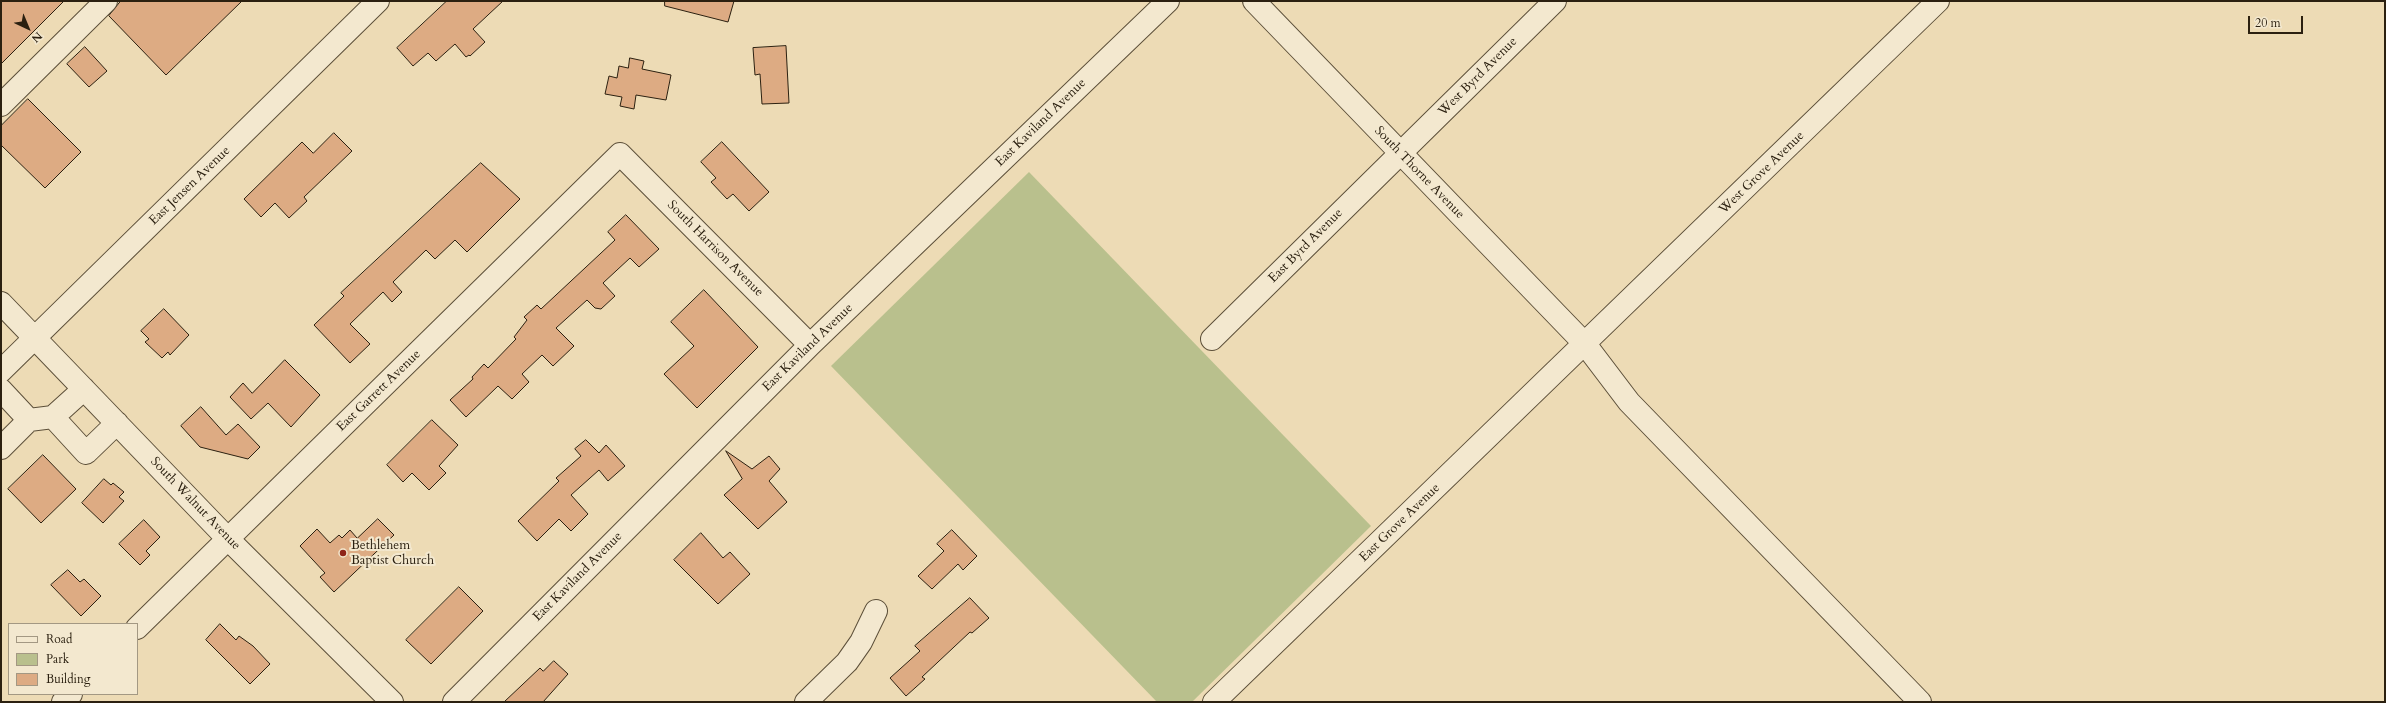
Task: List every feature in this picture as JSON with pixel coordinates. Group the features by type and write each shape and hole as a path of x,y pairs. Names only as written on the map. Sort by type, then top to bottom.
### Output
{"street":[{"path":"1,105 106,1"},
{"name":"East Jensen Avenue","path":"1,371 378,1"},
{"name":"East Kaviland Avenue","path":"454,702 810,345 1168,1"},
{"name":"South Thorne Avenue","path":"1254,1 1585,344 1629,402 1920,702"},
{"name":"West Byrd Avenue","path":"1401,153 1555,1"},
{"name":"West Grove Avenue","path":"1585,344 1938,1"},
{"name":"East Byrd Avenue","path":"1212,339 1401,153"},
{"name":"South Harrison Avenue","path":"620,154 810,345"},
{"name":"East Garrett Avenue","path":"138,627 620,154"},
{"name":"South Walnut Avenue","path":"1,302 228,539 392,702"},
{"name":"East Grove Avenue","path":"1214,702 1585,344"},
{"path":"1,448 29,420 53,418 84,389"},
{"path":"1,390 29,420"},
{"path":"53,418 86,453 117,423"},
{"path":"806,702 847,662 861,642 876,611"}],"green space":[{"path":"1029,172 1371,526 1192,702 1157,702 831,366"}],"building":[{"path":"1,1 64,1 1,64"},
{"path":"121,1 242,1 166,75 109,16"},
{"path":"447,1 503,1 473,29 485,42 470,56 469,55 466,57 455,44 436,61 428,53 413,66 397,48"},
{"path":"665,1 734,1 728,22 665,6"},
{"path":"786,46 789,103 762,104 760,74 755,75 753,48"},
{"path":"85,47 107,71 89,87 67,64"},
{"path":"630,58 644,61 642,69 671,75 666,100 636,95 634,109 620,106 622,97 605,94 609,76 617,78 619,66 628,68"},
{"path":"28,99 81,152 45,188 1,145 1,126"},
{"path":"334,133 352,151 304,197 307,201 289,218 275,203 261,217 244,199 302,142 313,153"},
{"path":"722,142 769,192 749,211 733,194 727,199 711,182 716,178 701,162"},
{"path":"481,163 520,199 467,252 455,240 435,259 426,250 393,282 402,292 392,302 383,292 350,324 370,344 350,363 314,325 344,296 341,293"},
{"path":"626,215 659,249 639,267 630,258 603,283 615,296 601,309 595,308 587,300 556,328 574,346 553,366 542,355 522,374 529,382 512,399 498,386 466,417 450,400 473,379 472,377 484,364 488,368 516,339 514,337 527,320 524,317 537,305 541,309 615,240 608,232"},
{"path":"704,290 758,347 697,408 664,374 694,346 671,322"},
{"path":"164,309 189,335 170,355 168,352 162,358 145,342 149,339 141,331"},
{"path":"285,360 320,395 291,427 268,403 251,419 230,397 243,383 252,393"},
{"path":"201,407 226,435 238,424 260,447 248,459 200,447 181,426"},
{"path":"432,420 458,445 439,466 446,473 429,490 412,473 403,482 387,465"},
{"path":"586,440 599,453 606,445 625,466 608,481 599,470 571,495 588,514 571,531 559,519 537,541 518,521 559,481 556,478 581,456 575,449"},
{"path":"726,451 752,469 769,456 780,469 769,481 787,502 758,529 724,495 742,479"},
{"path":"43,455 76,489 41,523 8,489"},
{"path":"104,479 111,485 113,483 124,492 119,497 124,501 103,523 82,503"},
{"path":"378,519 394,535 334,592 320,577 325,573 300,546 317,529 330,543 339,535 342,538 350,530 357,538"},
{"path":"144,520 160,537 146,551 150,555 140,565 119,544"},
{"path":"952,530 977,556 963,570 958,564 932,589 918,576 944,551 937,544"},
{"path":"701,533 723,558 730,552 750,574 718,604 674,560"},
{"path":"68,570 80,582 84,579 101,596 81,616 51,585"},
{"path":"459,587 483,611 431,664 406,640"},
{"path":"970,598 989,618 972,633 970,632 922,677 925,679 906,696 890,678 920,651 915,646"},
{"path":"220,624 236,640 239,636 253,646 270,664 250,684 206,640"},
{"path":"554,661 568,674 543,702 504,702 540,668 543,671"}],"place":[{"name":"Bethlehem Baptist Church","path":"343,553"}]}
